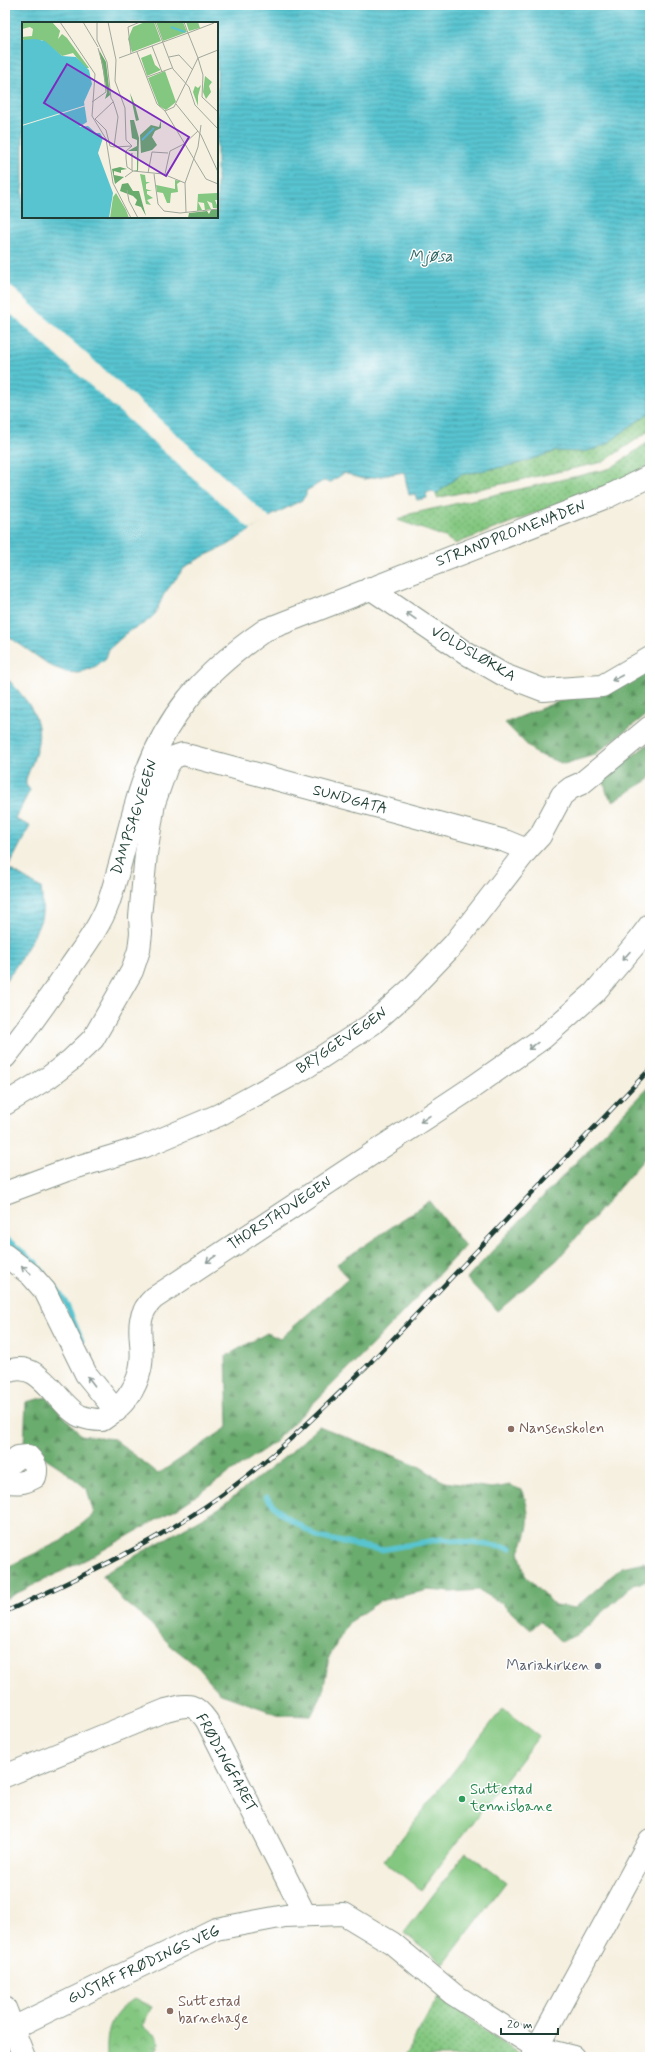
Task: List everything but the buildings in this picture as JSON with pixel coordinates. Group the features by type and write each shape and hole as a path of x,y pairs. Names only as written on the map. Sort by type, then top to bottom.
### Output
{"street":[{"name":"STRANDPROMENADEN","path":"370,588 609,496 650,476"},
{"name":"VOLDSLØKKA","path":"370,588 462,650 504,675 543,690 602,686 650,658"},
{"name":"DAMPSAGVEGEN","path":"5,1057 19,1041 87,943 107,905 140,790 152,760 172,719 197,688 233,652 265,630 370,588"},
{"name":"BRYGGEVEGEN","path":"5,1193 67,1170 143,1146 219,1115 308,1066 372,1024 410,990 454,944 526,850 540,836 562,795 571,788 582,783 650,727"},
{"name":"SUNDGATA","path":"5,1104 49,1077 71,1060 92,1039 132,971 139,950 141,933 140,917 154,803 167,766 174,757 183,754 505,841 526,850"},
{"name":"THORSTADVEGEN","path":"116,1411 130,1396 140,1370 139,1330 146,1306 231,1246 473,1087 543,1038 594,993 650,925"},
{"path":"5,1255 31,1275 45,1291 86,1374 116,1411 102,1420 79,1416 43,1379 35,1374 24,1370 12,1370 5,1373"},
{"path":"5,1467 18,1457 28,1456 35,1463 37,1470 35,1477 28,1482 19,1484 5,1481"},
{"name":"FRØDINGFARET","path":"5,1776 166,1710 186,1705 199,1709 207,1721 305,1915"},
{"path":"535,2052 650,1840"},
{"name":"GUSTAF FRØDINGS VEG","path":"13,2028 216,1929 285,1916 344,1914 392,1943 453,1994 535,2052 573,2057"},
{"path":"5,2008 24,2057"}],"green space":[{"path":"650,412 650,430 603,462 437,498 436,494 460,475 517,464 556,451 582,452 595,449 608,443"},
{"path":"650,441 650,464 633,475 455,544 445,537 398,520 410,514 611,468"},
{"path":"650,665 650,712 594,755 564,764 535,753 505,723 562,700 605,691"},
{"path":"650,743 650,779 613,801 607,794 603,777"},
{"path":"650,1085 650,1152 557,1260 498,1311 467,1279 513,1228"},
{"path":"430,1201 465,1246 370,1347 272,1444 181,1506 89,1558 5,1599 5,1568 61,1541 94,1514 87,1489 61,1468 24,1444 26,1402 47,1397 81,1435 114,1439 158,1474 228,1427 226,1356 267,1333 280,1339 348,1278 337,1264"},
{"path":"319,1426 417,1465 444,1482 492,1488 510,1485 523,1491 527,1508 528,1523 519,1552 525,1575 555,1605 575,1608 622,1567 644,1562 650,1567 650,1580 633,1585 580,1633 561,1642 540,1621 531,1630 501,1603 479,1590 451,1592 428,1590 380,1601 349,1622 329,1657 323,1692 311,1716 280,1715 221,1694 198,1667 170,1645 151,1624 123,1601 102,1575 219,1508 290,1453"},
{"name":"Suttestad tennisbane","path":"503,1708 539,1736 421,1890 384,1861"},
{"path":"466,1852 506,1882 444,1964 404,1933"},
{"path":"438,1997 523,2057 404,2057"},
{"path":"134,1999 152,2006 142,2027 156,2035 160,2043 153,2057 107,2057 107,2038 111,2024 120,2011"}],"water":[{"name":"Mjøsa","path":"5,5 650,5 650,412 608,443 595,449 582,452 556,451 517,464 460,475 436,494 432,491 426,493 427,498 417,500 415,494 409,495 404,472 364,479 344,473 331,482 323,481 306,491 306,495 302,500 271,516 228,545 185,567 164,594 155,614 145,623 129,631 109,649 106,658 96,666 79,673 66,672 51,666 5,634"},
{"path":"5,676 19,691 31,708 38,726 39,736 35,755 26,779 26,785 30,790 15,819 30,826 8,868 41,888 42,914 34,936 5,981"}],"pier":[{"path":"5,281 270,518 251,530 5,309"}],"waterway":[{"path":"5,1238 36,1263 44,1274"},
{"path":"53,1285 65,1301 82,1341"},
{"path":"266,1497 282,1514 318,1537 380,1550 442,1539 511,1548"}],"railway":[{"path":"5,1612 142,1545 194,1514 259,1466 297,1434 369,1364 650,1069"}],"place":[{"name":"Nansenskolen","path":"511,1429"},
{"name":"Mariakirken","path":"598,1666"},
{"name":"Suttestad tennisbane","path":"462,1799"},
{"name":"Suttestad barnehage","path":"170,2011"}]}
